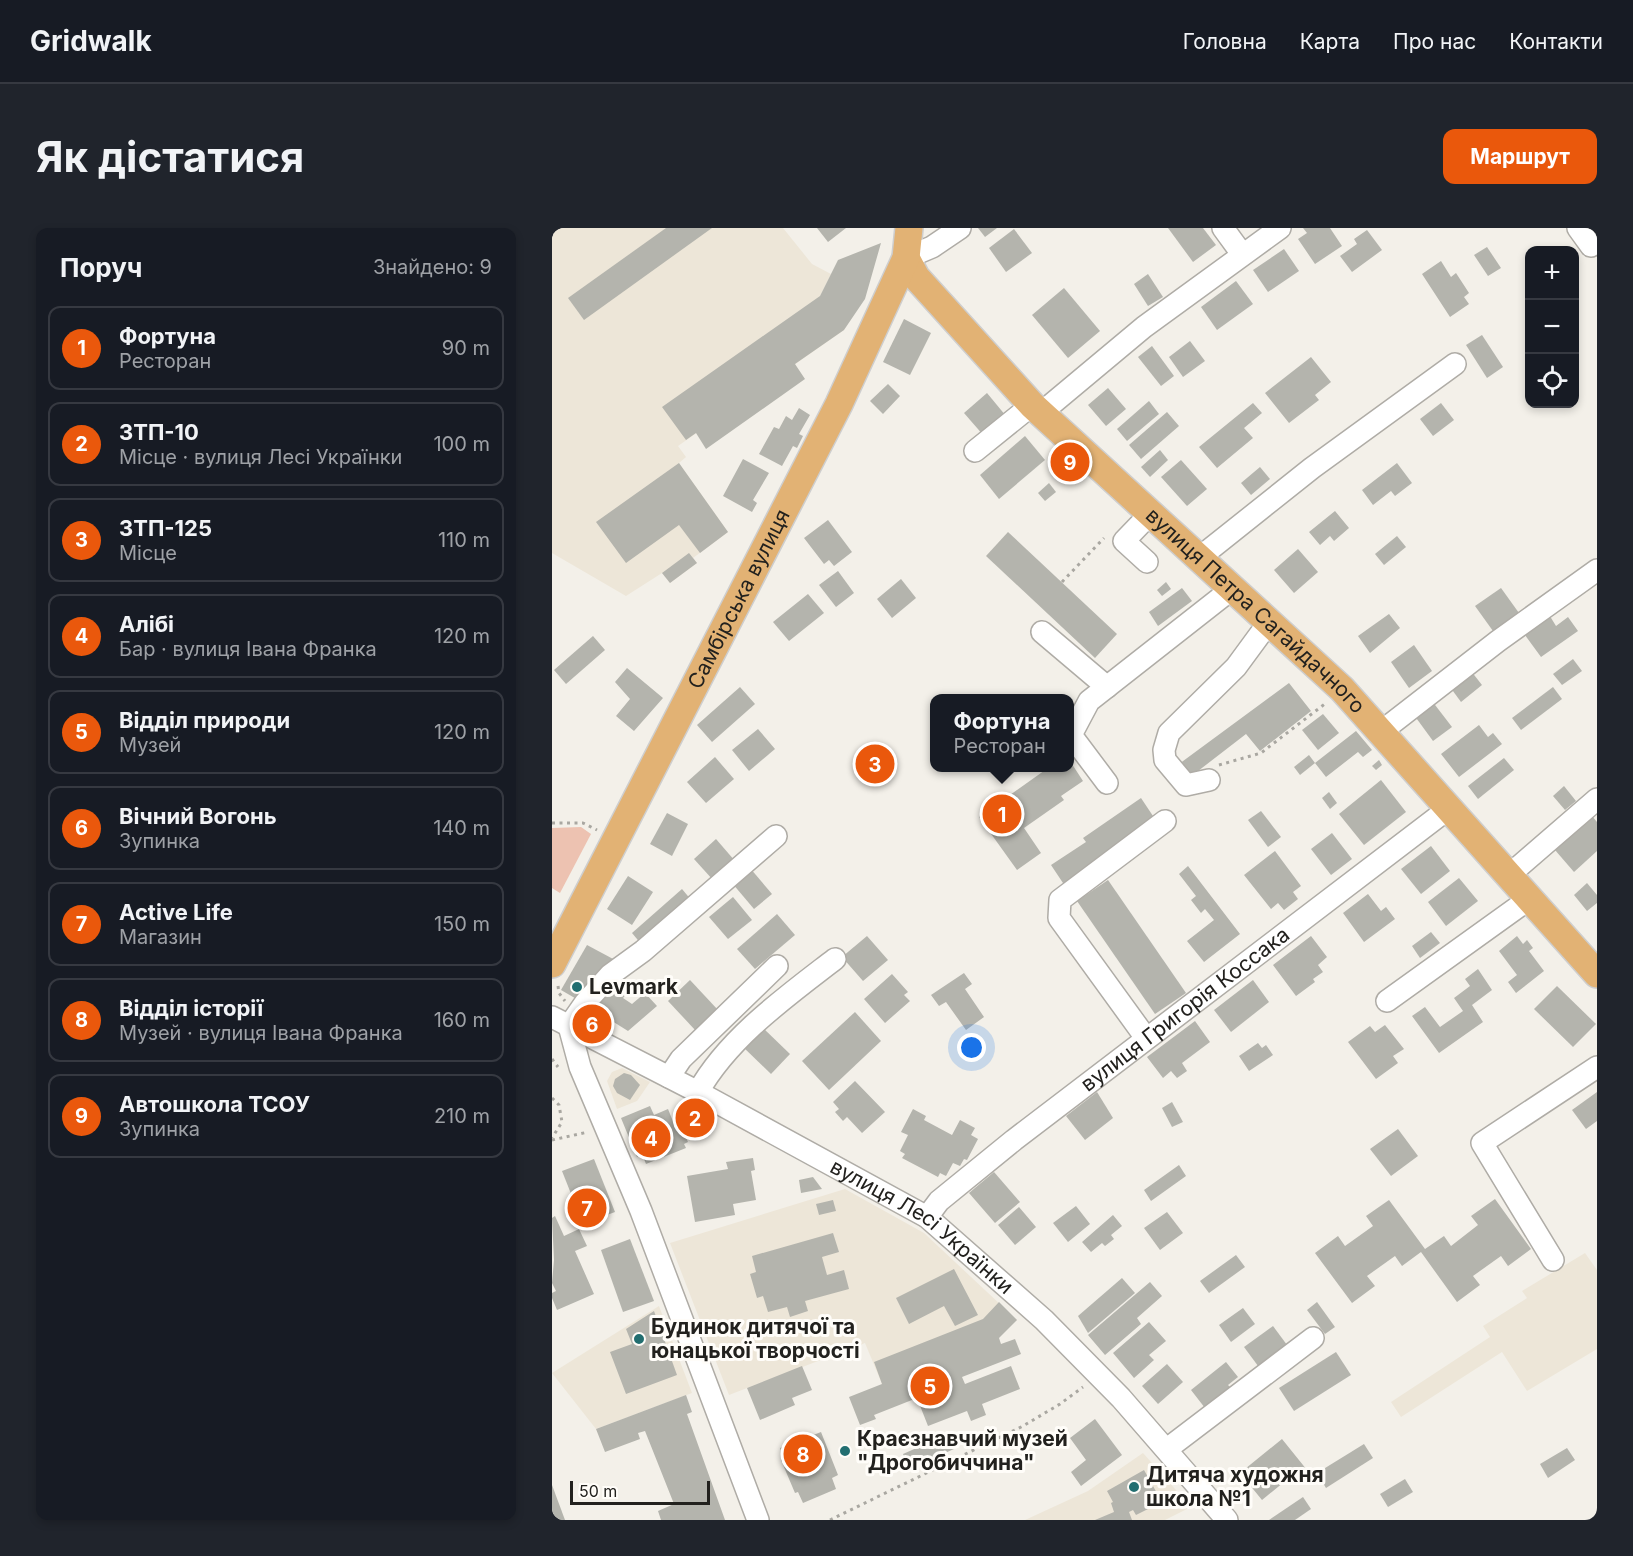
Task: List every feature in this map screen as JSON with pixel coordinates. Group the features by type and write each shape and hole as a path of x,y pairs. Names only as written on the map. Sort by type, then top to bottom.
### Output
{"main road":[{"name":"Самбірська вулиця","path":"552,964 838,404 906,258 909,228"},
{"name":"вулиця Петра Сагайдачного","path":"906,258 916,277 1036,409 1342,689 1382,731 1528,899 1597,974"}],"street":[{"path":"906,258 932,247 960,228"},
{"path":"1223,228 1242,255"},
{"path":"975,451 1036,409 1280,228"},
{"path":"1578,228 1595,247"},
{"path":"1199,558 1312,468 1455,363"},
{"path":"1147,562 1124,541 1151,513"},
{"path":"1382,731 1498,641 1597,570"},
{"path":"1074,729 1089,701 1233,588"},
{"path":"1209,780 1186,785 1165,760 1164,750 1169,733 1185,715 1223,682 1269,622"},
{"path":"1041,632 1107,687"},
{"path":"1074,739 1107,783"},
{"path":"1508,876 1597,799"},
{"name":"вулиця Григорія Коссака","path":"927,1217 939,1201 999,1152 1448,808"},
{"path":"1146,1038 1059,918 1060,900 1165,822"},
{"path":"758,1520 641,1211 561,1021 585,1003 610,975 642,951 776,836"},
{"path":"1387,1001 1528,899"},
{"path":"698,1092 708,1074 770,1009 835,959"},
{"path":"669,1077 681,1059 777,966"},
{"name":"вулиця Лесі Українки","path":"561,1021 698,1092 927,1217 1044,1320 1098,1374 1167,1449 1227,1520"},
{"path":"1553,1260 1482,1143 1597,1067"},
{"path":"1167,1449 1313,1338"}],"path":[{"path":"1062,582 1107,534"},
{"path":"1186,785 1208,768 1261,753 1332,698"},
{"path":"552,824 583,823 601,833"},
{"path":"552,1098 559,1105 562,1122 552,1139"},
{"path":"552,1139 595,1131"},
{"path":"830,1520 1023,1426 1060,1404 1098,1374"}],"shaded area":[{"path":"552,228 783,228 812,264 831,274 820,296 844,330 678,446 686,457 679,463 728,532 693,558 697,563 670,583 662,573 626,596 552,553"},
{"path":"581,827 591,834 560,893 552,888 552,828"},
{"path":"622,1068 650,1082 637,1101 617,1109 607,1081 612,1072"},
{"path":"845,1189 924,1233 1017,1320 882,1384 865,1343 729,1395 670,1243"},
{"path":"1585,1253 1597,1270 1597,1349 1527,1391 1502,1352 1401,1417 1391,1402 1490,1337 1483,1326 1527,1298 1522,1291"},
{"name":"Будинок дитячої та юнацької творчості","path":"659,1306 692,1393 596,1429 552,1373"},
{"name":"Дитяча художня школа №1","path":"1143,1453 1191,1507 1165,1520 1025,1520 1088,1491"}],"building":[{"path":"666,228 712,228 584,320 568,298"},
{"path":"817,228 846,228 828,242"},
{"path":"978,228 997,228 985,237"},
{"path":"1168,228 1203,228 1216,245 1193,262"},
{"path":"1303,228 1330,228 1342,246 1315,264 1298,239 1307,233"},
{"path":"1014,229 1032,253 1006,272 989,248"},
{"path":"1367,230 1382,250 1352,272 1340,256 1357,244 1354,239"},
{"path":"881,243 865,299 844,330 795,364 805,379 706,449 696,433 686,440 662,407 820,296 838,260"},
{"path":"1487,247 1501,268 1488,276 1474,255"},
{"path":"1284,249 1299,271 1268,292 1253,270"},
{"path":"1441,261 1451,277 1456,273 1469,293 1464,297 1469,304 1450,317 1422,274"},
{"path":"1148,274 1163,297 1148,306 1134,284"},
{"path":"1236,281 1253,304 1217,330 1201,307"},
{"path":"1064,288 1100,331 1068,358 1032,315"},
{"path":"904,319 931,333 910,375 883,362"},
{"path":"1482,335 1503,367 1487,378 1466,345"},
{"path":"1190,341 1205,361 1183,377 1169,357"},
{"path":"1152,346 1174,376 1161,386 1138,357"},
{"path":"1311,357 1331,382 1315,395 1319,400 1289,423 1265,393"},
{"path":"888,384 900,396 883,414 870,401"},
{"path":"1108,388 1126,409 1106,426 1088,405"},
{"path":"987,393 1006,416 984,436 964,413"},
{"path":"1149,401 1159,414 1127,441 1117,429"},
{"path":"1253,403 1262,413 1244,428 1253,438 1217,468 1199,447"},
{"path":"1441,403 1454,420 1433,436 1420,419"},
{"path":"799,408 810,415 799,434 803,436 797,448 793,446 782,466 759,454 774,427 779,429 786,416 792,420"},
{"path":"1167,412 1179,426 1141,459 1129,445"},
{"path":"1025,436 1045,460 999,499 980,475"},
{"path":"1160,450 1168,460 1150,477 1141,467"},
{"path":"743,459 769,473 753,500 757,503 752,512 723,496"},
{"path":"1181,460 1207,489 1187,506 1161,477"},
{"path":"679,463 728,532 700,553 679,525 626,563 596,522"},
{"path":"1397,463 1412,483 1395,496 1391,491 1373,505 1362,490"},
{"path":"1260,467 1270,479 1251,495 1241,483"},
{"path":"1049,483 1056,492 1045,501 1038,493"},
{"path":"1335,511 1349,528 1334,541 1330,536 1320,545 1309,532"},
{"path":"828,520 852,552 834,566 829,560 824,564 804,538"},
{"path":"1008,532 1117,634 1095,658 986,556"},
{"path":"1397,536 1406,547 1384,565 1375,554"},
{"path":"1298,549 1318,572 1294,593 1274,570"},
{"path":"689,553 697,563 670,583 662,573"},
{"path":"838,571 854,593 836,607 819,585"},
{"path":"901,579 916,598 892,618 877,599"},
{"path":"1166,582 1171,589 1162,596 1157,590"},
{"path":"1182,588 1192,601 1158,626 1149,612"},
{"path":"1501,588 1519,613 1493,631 1475,606"},
{"path":"808,594 824,613 789,641 773,622"},
{"path":"1548,613 1556,626 1568,617 1578,631 1541,657 1522,631"},
{"path":"1389,614 1400,628 1370,653 1358,636"},
{"path":"593,636 605,650 566,684 554,670"},
{"path":"1414,645 1432,671 1409,688 1391,662"},
{"path":"1573,659 1582,671 1562,685 1553,674"},
{"path":"627,668 663,698 634,731 616,716 630,699 615,682"},
{"path":"1471,671 1482,685 1461,702 1450,687"},
{"path":"1289,683 1311,711 1260,751 1246,734 1189,778 1179,764"},
{"path":"740,687 755,704 712,742 697,725"},
{"path":"1553,687 1562,699 1521,730 1512,718"},
{"path":"1432,701 1452,727 1433,741 1414,715"},
{"path":"1323,714 1339,733 1318,750 1302,730"},
{"path":"1479,725 1488,737 1493,733 1502,744 1459,777 1441,754"},
{"path":"758,729 775,749 749,771 732,750"},
{"path":"1356,731 1372,750 1363,757 1358,752 1326,777 1315,763"},
{"path":"871,749 890,767 879,779 860,760"},
{"path":"1309,755 1315,763 1300,775 1294,767"},
{"path":"715,757 734,779 706,803 687,782"},
{"path":"1504,758 1514,770 1478,799 1468,786"},
{"path":"1379,760 1382,765 1376,770 1372,766"},
{"path":"1074,767 1083,781 1061,796 1064,800 1024,828 1041,853 1017,870 979,817 1042,772 1074,772"},
{"path":"1381,780 1406,812 1364,845 1339,814"},
{"path":"1564,786 1576,801 1565,810 1553,796"},
{"path":"1329,792 1337,803 1330,809 1322,798"},
{"path":"1141,798 1157,822 1067,889 1051,865 1086,842 1083,838"},
{"path":"1261,811 1281,837 1268,847 1248,820"},
{"path":"667,813 688,824 672,856 650,844"},
{"path":"1592,816 1597,822 1597,851 1574,872 1555,850"},
{"path":"1332,833 1352,859 1331,875 1311,849"},
{"path":"716,839 735,861 713,880 694,859"},
{"path":"1431,846 1450,871 1421,894 1401,869"},
{"path":"1275,851 1301,886 1293,892 1298,899 1284,910 1278,903 1271,909 1244,875"},
{"path":"1188,866 1240,934 1204,962 1187,941 1214,920 1205,909 1201,913 1191,900 1196,896 1179,874"},
{"path":"750,868 772,894 754,909 732,883"},
{"path":"628,876 653,892 632,925 607,909"},
{"path":"1459,878 1478,901 1446,926 1428,902"},
{"path":"1108,880 1186,993 1155,1014 1077,901"},
{"path":"1587,883 1597,895 1597,903 1587,911 1574,895"},
{"path":"682,889 692,901 642,945 632,933"},
{"path":"1368,894 1381,911 1386,907 1395,919 1364,942 1343,913"},
{"path":"733,897 752,920 728,939 709,917"},
{"path":"777,914 795,935 755,969 737,949"},
{"path":"1431,932 1440,943 1420,958 1412,946"},
{"path":"867,936 888,960 863,981 842,957"},
{"path":"1311,936 1327,957 1318,965 1323,972 1313,979 1315,982 1296,996 1273,965"},
{"path":"1517,936 1523,944 1527,940 1533,948 1529,951 1544,971 1516,993 1508,982 1517,975 1499,951"},
{"path":"587,945 615,960 580,1001 561,990"},
{"path":"1478,969 1492,990 1472,1005 1483,1022 1439,1053 1412,1016 1425,1007 1440,1027 1463,1011 1454,998 1470,986 1465,979"},
{"path":"964,973 972,984 965,989 984,1017 966,1030 946,1002 939,1006 931,995"},
{"path":"892,974 908,992 904,995 910,1001 885,1023 864,999"},
{"path":"616,976 632,988 623,998 632,1004 645,993 657,1006 628,1031 588,1006"},
{"path":"690,980 718,1010 696,1031 668,1001"},
{"path":"1253,980 1269,1002 1231,1032 1214,1010"},
{"path":"1557,986 1596,1024 1573,1047 1534,1009"},
{"path":"855,1012 881,1041 829,1090 802,1061"},
{"path":"1195,1021 1210,1042 1182,1063 1187,1071 1177,1078 1171,1071 1163,1078 1147,1057"},
{"path":"1385,1025 1404,1049 1393,1056 1398,1063 1376,1079 1348,1042 1370,1026 1375,1032"},
{"path":"761,1026 790,1054 771,1074 742,1046"},
{"path":"1258,1043 1262,1048 1266,1045 1273,1055 1249,1071 1239,1056"},
{"path":"624,1073 631,1075 640,1085 630,1100 617,1093 613,1086 615,1079"},
{"path":"855,1081 885,1112 862,1133 847,1117 843,1121 835,1112 839,1109 833,1102"},
{"path":"1097,1092 1113,1118 1085,1140 1066,1116"},
{"path":"1597,1092 1597,1121 1586,1129 1572,1110"},
{"path":"1172,1102 1183,1122 1172,1127 1162,1108"},
{"path":"650,1106 654,1115 668,1109 674,1124 679,1122 688,1142 684,1144 686,1148 646,1164 642,1154 637,1157 621,1118"},
{"path":"913,1109 926,1116 924,1120 952,1135 960,1120 975,1128 971,1135 978,1139 967,1160 964,1159 960,1166 953,1163 946,1176 940,1173 938,1177 902,1158 905,1154 900,1151 908,1135 901,1132"},
{"path":"687,1111 703,1111 703,1125 687,1125"},
{"path":"1398,1129 1418,1156 1391,1176 1370,1149"},
{"path":"753,1158 755,1170 751,1171 756,1200 733,1204 735,1215 695,1222 687,1176 728,1169 726,1162"},
{"path":"594,1159 615,1212 583,1224 562,1171"},
{"path":"1179,1165 1186,1176 1151,1201 1144,1190"},
{"path":"994,1172 1020,1202 995,1223 969,1193"},
{"path":"813,1177 822,1189 801,1193 799,1180"},
{"path":"1495,1199 1531,1249 1508,1266 1501,1256 1473,1276 1480,1285 1457,1302 1421,1252 1402,1266 1395,1256 1367,1276 1375,1286 1352,1303 1315,1253 1338,1236 1345,1246 1373,1226 1366,1216 1389,1200 1425,1249 1444,1236 1451,1246 1478,1225 1471,1216"},
{"path":"833,1200 836,1211 819,1215 816,1204"},
{"path":"1076,1206 1090,1224 1068,1242 1053,1223"},
{"path":"1019,1207 1036,1227 1015,1245 998,1225"},
{"path":"1167,1212 1183,1233 1160,1250 1144,1228"},
{"path":"1113,1215 1122,1226 1111,1235 1114,1239 1105,1246 1102,1243 1091,1252 1082,1242"},
{"path":"555,1216 564,1236 579,1229 587,1246 575,1251 594,1294 557,1310 552,1298 552,1293 556,1291 552,1283 554,1260 552,1218"},
{"path":"833,1233 839,1252 822,1257 827,1275 844,1270 849,1289 805,1301 808,1311 790,1317 787,1307 768,1312 763,1296 757,1298 750,1274 756,1272 752,1256"},
{"path":"630,1239 654,1301 623,1312 601,1250"},
{"path":"1236,1255 1245,1267 1209,1293 1200,1281"},
{"path":"954,1269 978,1315 955,1326 944,1306 909,1324 896,1298"},
{"path":"1122,1278 1135,1293 1088,1333 1078,1316"},
{"path":"1150,1282 1162,1296 1137,1318 1141,1324 1105,1355 1088,1335"},
{"path":"999,1302 1017,1320 999,1338 1001,1344 1015,1339 1021,1354 962,1377 965,1384 1011,1366 1020,1389 982,1404 986,1415 971,1421 967,1411 928,1426 917,1398 874,1415 876,1419 860,1425 849,1397 882,1384 874,1362 983,1319"},
{"path":"1317,1302 1335,1327 1325,1334 1307,1310"},
{"path":"1243,1308 1255,1324 1231,1342 1219,1325"},
{"path":"654,1311 677,1375 626,1394 610,1352 632,1344 626,1329"},
{"path":"1149,1322 1166,1341 1149,1355 1154,1360 1134,1378 1113,1353"},
{"path":"1273,1326 1290,1349 1261,1370 1244,1347"},
{"path":"1336,1352 1351,1375 1294,1411 1279,1388"},
{"path":"1226,1362 1238,1377 1228,1385 1231,1388 1205,1408 1191,1390"},
{"path":"1167,1364 1183,1382 1158,1404 1142,1386"},
{"path":"802,1366 812,1390 792,1398 795,1405 760,1420 747,1388"},
{"path":"686,1395 692,1412 687,1414 725,1520 661,1520 658,1511 674,1504 645,1431 638,1433 640,1439 605,1452 596,1429"},
{"path":"1095,1419 1122,1455 1081,1486 1071,1472 1086,1460 1070,1438"},
{"path":"821,1432 838,1475 832,1478 836,1489 803,1503 798,1492 795,1493 781,1460 784,1458 780,1448"},
{"path":"948,1434 954,1449 909,1469 903,1454"},
{"path":"1282,1439 1307,1470 1292,1482 1289,1478 1262,1500 1240,1473"},
{"path":"1364,1444 1373,1458 1326,1488 1317,1473"},
{"path":"1567,1448 1575,1460 1548,1478 1540,1464"},
{"name":"Дитяча художня школа №1","path":"1144,1470 1158,1495 1144,1503 1148,1509 1136,1515 1133,1510 1129,1512 1132,1520 1095,1520 1114,1512 1111,1503 1113,1502 1107,1491"},
{"path":"1405,1479 1413,1492 1388,1507 1380,1494"},
{"path":"552,1485 565,1520 552,1520"},
{"path":"1303,1497 1311,1509 1295,1520 1269,1520"}],"place":[{"name":"Автошкола ТСОУ","path":"1070,462"},
{"name":"ЗТП-125","path":"875,764"},
{"name":"Фортуна","path":"1002,814"},
{"name":"Levmark","path":"577,987"},
{"name":"Вічний Вогонь","path":"592,1024"},
{"name":"ЗТП-10","path":"695,1118"},
{"name":"Алібі","path":"651,1138"},
{"name":"Active Life","path":"587,1208"},
{"name":"Будинок дитячої та юнацької творчості","path":"639,1339"},
{"name":"Відділ природи","path":"930,1386"},
{"name":"Краєзнавчий музей \"Дрогобиччина\"","path":"845,1451"},
{"name":"Відділ історії","path":"803,1454"},
{"name":"Дитяча художня школа №1","path":"1134,1487"}]}
